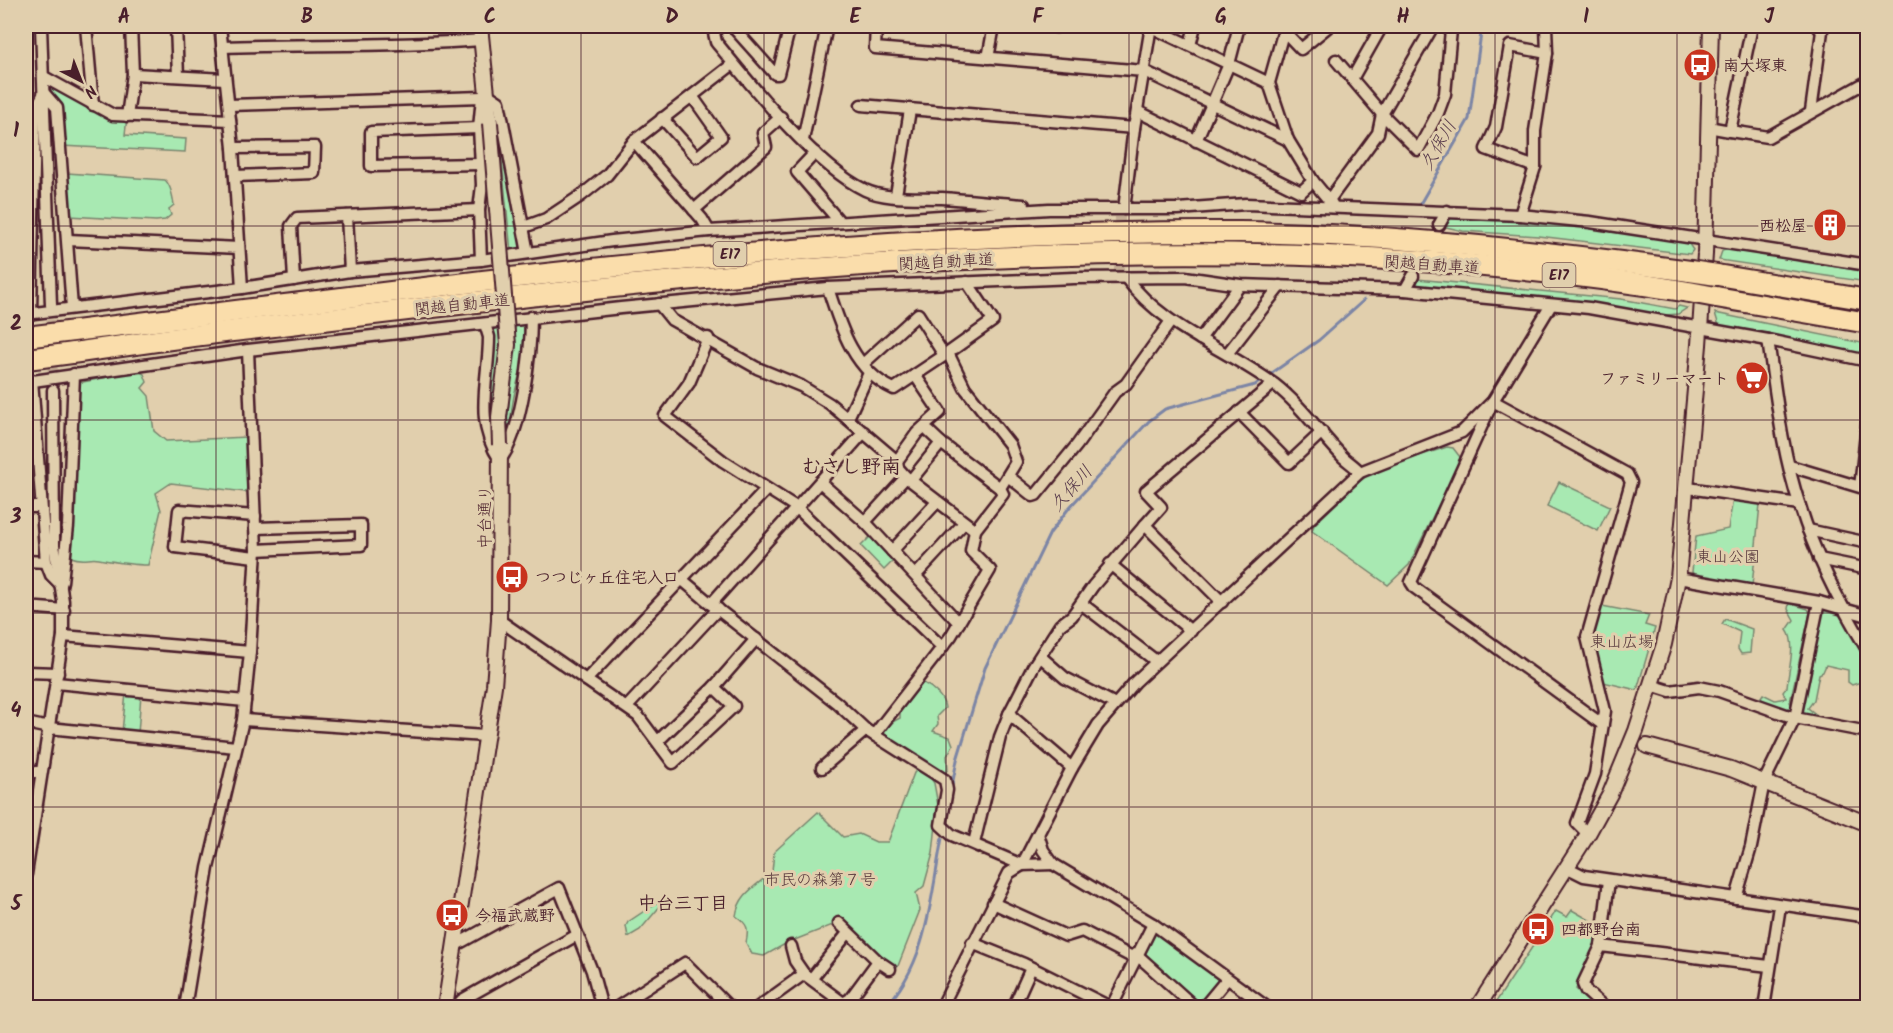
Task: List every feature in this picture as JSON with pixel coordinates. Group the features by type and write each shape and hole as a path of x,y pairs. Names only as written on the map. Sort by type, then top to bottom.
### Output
{"highway":[{"name":"関越自動車道","path":"26,337 622,264 792,248 968,237 1162,232 1330,236 1482,246 1690,271 1868,299"},
{"name":"関越自動車道","path":"26,359 230,331 632,285 790,270 1008,257 1240,254 1332,257 1531,272 1689,292 1868,324"}],"street":[{"path":"41,26 51,305"},
{"path":"86,26 93,105"},
{"path":"127,116 133,74 131,26"},
{"path":"176,26 178,76"},
{"path":"220,26 233,147 242,288"},
{"name":"中台通り","path":"450,1007 454,946 494,686 499,620 499,417 508,345 485,125 480,26"},
{"path":"719,26 714,37 733,64 815,153 841,175 864,189 896,195 1028,205 1043,209"},
{"path":"732,26 776,74 778,74 790,26"},
{"path":"804,140 827,26"},
{"path":"876,26 875,48 1144,71 1288,140"},
{"path":"988,58 994,26"},
{"path":"1121,211 1151,26 1269,83"},
{"path":"1190,45 1196,26"},
{"path":"1196,141 1229,64 1239,26"},
{"path":"1284,28 1301,49 1329,26"},
{"path":"1352,79 1382,26"},
{"path":"1331,203 1378,133 1382,114 1433,26"},
{"path":"1336,60 1382,114 1418,150 1438,113 1445,94 1451,30 1448,26"},
{"path":"1520,215 1535,167 1535,131 1547,53 1546,26"},
{"path":"1477,1008 1588,834 1625,762 1652,685 1678,578 1688,488 1700,329 1705,242 1711,26"},
{"path":"1730,131 1752,26"},
{"path":"1812,111 1822,31 1817,26"},
{"path":"1284,28 1269,83 1288,140 1313,181 1331,203"},
{"path":"222,47 314,44 396,46 481,40"},
{"path":"1535,167 1486,150 1500,106 1509,46 1547,53"},
{"path":"524,227 546,219 582,195 607,175 634,141 733,64"},
{"path":"133,74 225,79"},
{"path":"44,77 113,115 230,120"},
{"path":"1708,127 1768,137 1868,81"},
{"path":"45,93 30,117 28,314 242,288 350,271 482,260 709,231 1043,209 1121,211 1246,204 1331,203 1520,215 1590,222 1705,242 1868,265"},
{"path":"45,93 57,108 72,308"},
{"path":"229,105 484,95 499,102 528,253"},
{"path":"662,118 697,157 721,137 692,96"},
{"path":"861,105 1134,128"},
{"path":"896,195 910,110"},
{"path":"1137,111 1301,192 1313,181"},
{"path":"694,210 766,147 763,133 781,117"},
{"path":"482,164 371,166 371,132 485,125 482,185 478,210 482,260"},
{"path":"634,141 694,210 709,231"},
{"path":"233,147 315,147 314,173 235,176"},
{"path":"815,153 797,172 839,221"},
{"path":"294,280 291,226 297,218 478,210"},
{"path":"1439,225 1447,211"},
{"path":"347,216 350,271"},
{"path":"68,240 239,248"},
{"path":"1121,276 1171,321 1273,384 1305,411 1343,458 1360,471"},
{"path":"61,585 51,575 46,562 38,447 29,381 248,350 531,317 828,288 1121,276 1185,277 1240,285 1406,290 1551,305 1621,313 1868,361"},
{"path":"1406,290 1413,276"},
{"path":"828,288 845,340 866,368 892,389 993,321 967,282"},
{"path":"1200,339 1240,285"},
{"path":"1227,354 1280,286"},
{"path":"659,304 672,320 708,338 757,368 801,386 848,418 897,461 898,468 909,478 975,530"},
{"path":"1551,305 1493,401 1411,582 1415,588 1604,725"},
{"path":"848,418 866,368 918,314 946,354 965,388 1010,445 1016,462 1000,488"},
{"path":"485,324 489,337 484,420 488,439 500,460 510,448 517,426 529,357 531,317"},
{"path":"1008,476 1033,496 1036,495 1077,445 1115,392 1126,384 1171,321"},
{"path":"708,338 689,383 665,416 723,461 796,507 942,647"},
{"path":"1768,340 1799,504 1819,559 1843,610 1868,651"},
{"path":"185,1008 208,868 243,720 250,652 255,516 248,350"},
{"path":"61,585 67,549 74,374"},
{"path":"897,461 924,427 940,412 915,375"},
{"path":"974,843 996,751 1009,714 1033,667 1060,625 1082,604 1110,564 1161,507 1146,490 1273,384"},
{"path":"26,874 30,824 49,728 63,636 64,610 54,544 53,390"},
{"path":"940,1008 1009,873 1022,865 1072,768 1098,725 1115,704 1156,661 1191,631 1360,471 1390,458 1451,438 1462,432 1493,401"},
{"path":"1493,401 1618,469 1626,474 1631,482 1587,637 1604,702 1604,725 1595,774 1577,823 1588,834"},
{"path":"1239,412 1289,463 1322,432"},
{"path":"1790,466 1864,489 1868,416"},
{"path":"822,768 870,733 942,647 990,570 971,551 975,530 1003,494 1000,488 941,443 924,427"},
{"path":"627,707 714,607 796,507 864,432"},
{"path":"865,522 941,443"},
{"path":"26,446 38,447"},
{"path":"820,482 865,522 959,623"},
{"path":"1688,488 1799,504"},
{"path":"586,680 766,490"},
{"path":"892,551 937,502"},
{"path":"26,507 41,507"},
{"path":"255,516 179,510 175,547 255,553 361,545 361,525 255,528"},
{"path":"916,575 964,523"},
{"path":"1145,525 1222,602"},
{"path":"1808,530 1868,543"},
{"path":"1819,559 1868,569"},
{"path":"26,561 46,562"},
{"path":"1110,564 1191,631"},
{"path":"1678,578 1819,602 1868,616"},
{"path":"680,579 870,733 945,780 947,790 941,825 952,835 1022,865 1053,864"},
{"path":"1736,898 1751,847 1764,782 1795,717 1819,602"},
{"path":"1082,604 1156,661"},
{"path":"26,607 64,610"},
{"path":"499,620 638,716 673,764 734,706 714,687"},
{"path":"63,636 250,652"},
{"path":"657,741 714,687 756,639"},
{"path":"1041,657 1065,678 1115,704"},
{"path":"26,672 57,678 244,701"},
{"path":"1652,685 1670,691 1699,687 1719,691 1795,717 1868,732"},
{"path":"1009,714 1072,768"},
{"path":"243,720 485,736"},
{"path":"26,723 49,728 236,747"},
{"path":"1647,746 1731,769 1868,824"},
{"path":"26,772 41,772"},
{"path":"1038,834 1043,850 1053,864 1153,924 1268,1008"},
{"path":"1566,867 1584,876 1868,917"},
{"path":"1605,1008 1586,991 1583,984 1601,946 1609,880"},
{"path":"454,946 559,888 592,971 602,1008"},
{"path":"993,903 1066,936 1082,931 1135,956 1196,1008"},
{"path":"1764,1008 1780,906"},
{"path":"839,923 878,961 890,969"},
{"path":"972,943 1031,968 1111,1007 1153,924"},
{"path":"757,1008 808,976 848,933"},
{"path":"450,1007 577,936"},
{"path":"791,946 795,962 842,1005 878,961"},
{"path":"1601,946 1769,966"},
{"path":"616,1008 685,963 730,1008"},
{"path":"1013,1008 1031,968"},
{"path":"1203,1008 1227,979"},
{"path":"1179,1008 1187,999"}],"green space":[{"path":"45,78 127,117 125,135 186,139 185,152 61,146 57,108 45,93"},
{"path":"498,122 521,246 519,250 511,252"},
{"path":"67,173 165,180 173,199 174,205 169,209 171,215 165,220 156,221 69,216 65,180"},
{"path":"1463,215 1598,227 1687,241 1693,250 1690,254 1538,236 1463,231 1446,227 1451,217"},
{"path":"1729,249 1867,272 1867,282 1719,260 1722,251"},
{"path":"1417,279 1621,299 1675,309 1679,306 1687,308 1678,314 1666,315 1417,288"},
{"path":"1715,313 1867,344 1867,356 1719,326"},
{"path":"521,322 526,338 525,347 506,445 515,323"},
{"path":"500,324 493,441 487,419 492,327"},
{"path":"138,371 144,374 147,382 142,388 149,396 154,431 166,441 246,437 249,486 245,492 171,483 156,493 161,510 148,565 71,557 69,539 78,383"},
{"path":"1447,447 1453,448 1460,457 1459,463 1409,565 1388,585 1312,531 1314,525 1359,482 1375,470"},
{"path":"1559,482 1610,506 1598,531 1547,506"},
{"name":"東山公園","path":"1733,499 1760,504 1752,586 1695,576 1692,572 1696,536 1728,529"},
{"path":"872,535 895,559 884,570 861,546"},
{"path":"1789,603 1808,609 1810,613 1790,702 1793,708 1786,711 1759,700 1763,694 1775,700 1786,698 1783,692 1787,687 1792,650 1787,630 1794,620 1788,609"},
{"name":"東山広場","path":"1602,606 1649,615 1645,625 1655,628 1637,690 1603,682 1593,637"},
{"path":"1824,608 1838,611 1843,617 1867,664 1867,680 1852,685 1848,682 1848,670 1826,665 1823,672 1819,674 1814,700 1808,708 1818,716 1815,720 1803,717 1801,712 1819,613"},
{"path":"1725,619 1752,629 1750,653 1741,654 1738,649 1740,632 1722,624"},
{"path":"922,682 937,693 944,704 945,708 937,716 938,724 933,731 950,737 953,745 947,756 948,769 945,773 885,739 882,732 885,726 900,718 900,708"},
{"path":"126,693 141,694 138,734 122,732"},
{"name":"市民の森第７号","path":"919,768 928,774 934,783 938,805 933,853 924,886 916,893 920,910 898,966 893,968 835,924 787,943 764,956 752,954 746,943 747,927 736,916 744,896 772,872 774,852 818,812 843,837 859,834 876,842 888,842 914,773"},
{"path":"661,900 662,904 640,930 628,937 626,926 628,922"},
{"path":"1572,910 1600,926 1596,945 1576,989 1597,1007 1492,1008 1556,911 1567,917"},
{"path":"1158,932 1222,981 1201,1006 1142,956 1152,933"}],"waterway":[{"name":"久保川","path":"1420,204 1469,119 1482,26"},
{"name":"久保川","path":"951,791 957,760 985,668 1050,533 1069,508 1149,421 1165,409 1255,385 1319,340 1364,300"},
{"name":"久保川","path":"884,1008 899,990 919,950 942,838"}],"tunnel":[{"path":"1119,272 1120,217"},
{"path":"51,305 53,386"}],"place":[{"name":"南大塚東","path":"1700,65"},
{"name":"西松屋","path":"1830,225"},
{"name":"ファミリーマート","path":"1752,378"},
{"name":"つつじヶ丘住宅入口","path":"512,577"},
{"name":"今福武蔵野","path":"452,915"},
{"name":"四都野台南","path":"1538,929"}],"district":[{"name":"むさし野南","path":"851,466"},
{"name":"中台三丁目","path":"683,903"}]}
